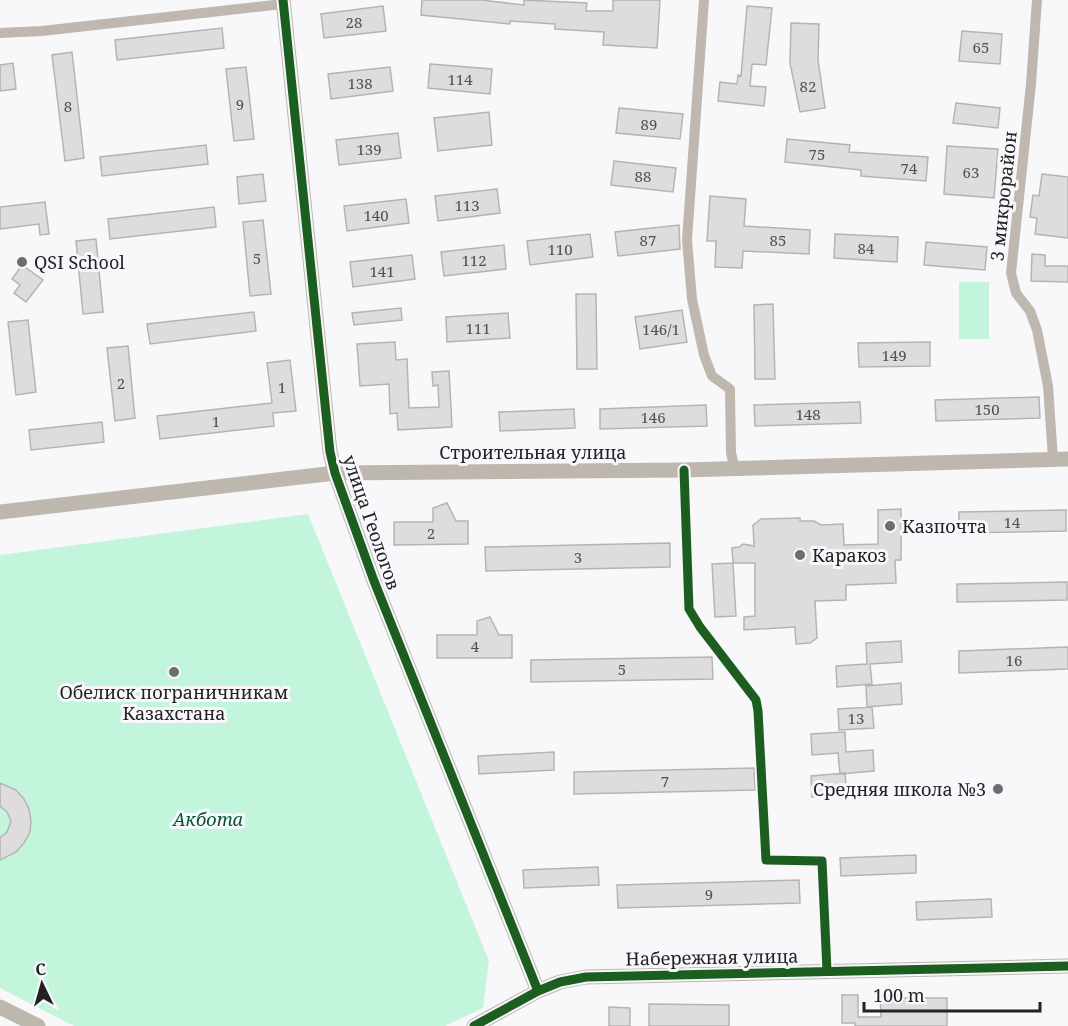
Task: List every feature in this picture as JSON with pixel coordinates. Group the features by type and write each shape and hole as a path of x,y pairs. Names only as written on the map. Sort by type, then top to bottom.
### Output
{"street":[{"path":"704,0 687,240 692,299 704,355 712,376 730,389 731,453 735,469"},
{"name":"3 микрорайон","path":"1037,0 1031,84 1011,273 1016,293 1030,311 1037,330 1060,459"},
{"path":"0,33 42,31 283,2"},
{"name":"улица Геологов","path":"283,2 330,452 335,473 379,592 538,991"},
{"name":"Строительная улица","path":"0,512 335,473 684,470 1060,459"},
{"path":"684,470 689,609 700,627 756,700 766,860 822,861 827,971"},
{"name":"Набережная улица","path":"474,1026 538,991 560,982 586,977 1068,966"},
{"path":"0,1007 38,1026"}],"green space":[{"path":"959,282 989,282 989,339 959,339"},
{"name":"Акбота","path":"308,514 489,961 483,1008 445,1026 74,1026 0,988 0,555"}],"building":[{"path":"422,0 481,0 524,5 524,0 587,3 586,11 613,11 613,0 660,0 657,48 603,45 604,32 555,29 555,24 510,21 510,24 421,15"},
{"path":"383,6 386,31 324,38 321,14"},
{"path":"747,6 772,8 766,65 752,64 750,86 766,87 764,106 718,101 720,82 737,84 738,75 741,76"},
{"path":"791,23 819,24 818,60 825,108 800,112 790,63"},
{"path":"222,28 224,48 117,60 115,40"},
{"path":"962,31 1002,34 1000,64 959,61"},
{"path":"72,52 84,158 65,161 52,55"},
{"path":"13,63 16,89 0,91 0,65"},
{"path":"430,64 492,69 490,94 428,88"},
{"path":"246,67 254,139 234,141 226,69"},
{"path":"390,67 393,91 331,99 328,74"},
{"path":"956,103 1000,108 998,128 953,123"},
{"path":"619,108 683,114 680,139 616,133"},
{"path":"489,112 492,145 438,151 434,118"},
{"path":"398,133 401,158 339,165 336,140"},
{"path":"787,139 850,145 849,152 928,157 926,181 861,176 861,170 785,162"},
{"path":"206,145 208,164 102,176 100,157"},
{"path":"947,146 998,149 994,198 944,194"},
{"path":"614,161 676,168 673,192 611,185"},
{"path":"263,174 266,201 239,204 237,177"},
{"path":"1042,174 1068,177 1068,238 1035,234 1037,218 1030,217 1033,195 1039,196"},
{"path":"497,189 500,213 438,221 435,196"},
{"path":"710,196 746,199 744,226 810,230 809,254 743,251 742,268 715,267 716,241 707,241"},
{"path":"406,199 409,223 347,231 344,206"},
{"path":"45,202 49,234 40,235 39,224 0,229 0,207"},
{"path":"214,207 216,227 110,239 108,219"},
{"path":"263,220 271,294 250,296 243,222"},
{"path":"679,225 680,249 618,256 615,232"},
{"path":"590,234 593,257 530,265 527,241"},
{"path":"835,234 898,237 897,262 834,258"},
{"path":"96,239 103,312 83,314 76,241"},
{"path":"926,242 987,247 985,270 924,265"},
{"path":"504,245 506,269 444,276 441,252"},
{"path":"1032,254 1045,255 1045,266 1068,266 1068,282 1031,281"},
{"path":"412,255 415,279 353,287 350,262"},
{"path":"22,265 43,280 26,302 14,293 20,285 12,279"},
{"path":"576,294 596,294 597,369 577,369"},
{"path":"773,304 775,379 755,379 754,305"},
{"path":"401,308 402,320 354,325 352,313"},
{"path":"682,310 687,342 640,349 635,317"},
{"path":"254,312 256,331 150,344 147,324"},
{"path":"508,313 510,338 447,342 446,317"},
{"path":"28,320 36,392 16,395 8,322"},
{"path":"395,342 396,360 407,359 409,408 439,407 438,385 433,386 432,372 449,371 452,427 398,430 397,413 390,414 389,384 360,386 357,344"},
{"path":"930,342 930,366 859,367 858,343"},
{"path":"128,346 135,418 115,421 107,348"},
{"path":"290,360 296,411 273,413 274,426 160,439 157,416 272,403 267,363"},
{"path":"1039,397 1040,418 936,421 935,400"},
{"path":"860,402 861,423 755,426 754,405"},
{"path":"706,405 707,426 600,429 600,409"},
{"path":"574,409 575,428 500,431 499,412"},
{"path":"102,422 104,442 31,450 29,430"},
{"path":"447,503 456,521 468,521 468,544 394,545 394,522 433,522 433,508"},
{"path":"901,509 901,560 895,560 896,583 846,585 846,600 815,601 817,638 810,643 796,644 795,627 744,630 744,617 755,616 755,563 733,563 732,548 743,544 754,546 753,525 761,519 800,518 800,521 814,521 821,525 843,524 844,545 878,544 878,510"},
{"path":"1066,510 1066,531 959,533 959,512"},
{"path":"670,543 670,567 486,571 485,547"},
{"path":"733,563 736,616 715,617 712,564"},
{"path":"1067,582 1067,600 957,602 957,584"},
{"path":"490,617 499,635 512,635 512,658 437,658 437,635 477,635 477,621"},
{"path":"901,641 902,662 870,664 872,684 837,687 836,666 867,664 866,643"},
{"path":"1068,647 1068,669 959,673 959,651"},
{"path":"712,657 713,679 531,682 531,660"},
{"path":"901,683 902,704 867,707 866,686"},
{"path":"872,707 874,728 839,730 838,709"},
{"path":"845,732 846,752 873,750 874,771 840,774 838,753 812,755 811,734"},
{"path":"554,752 554,770 479,774 478,756"},
{"path":"754,768 755,790 574,794 574,772"},
{"path":"845,773 847,794 812,797 811,776"},
{"path":"0,783 16,790 24,799 31,821 30,832 24,843 16,852 0,860 0,838 7,832 11,821 7,812 0,806"},
{"path":"916,855 916,873 841,876 840,858"},
{"path":"598,867 599,885 524,888 523,870"},
{"path":"799,880 800,903 618,908 617,885"},
{"path":"991,899 992,917 917,920 916,902"},
{"path":"898,994 898,998 947,998 947,1026 855,1026 855,1023 842,1023 842,995 858,995 858,1017 881,1017 880,995"},
{"path":"649,1004 729,1005 729,1026 649,1026"},
{"path":"609,1007 630,1008 630,1026 609,1026"}],"cycle path":[{"path":"283,0 330,452 335,473 374,581 538,991"},
{"path":"684,470 689,609 700,627 756,700 766,860 822,861 827,971"},
{"path":"474,1026 538,991 560,982 586,977 1068,966"}],"place":[{"name":"QSI School","path":"22,262"},
{"name":"Казпочта","path":"890,526"},
{"name":"Каракоз","path":"800,555"},
{"name":"Обелиск пограничникам Казахстана","path":"174,672"},
{"name":"Средняя школа №3","path":"998,789"}]}
